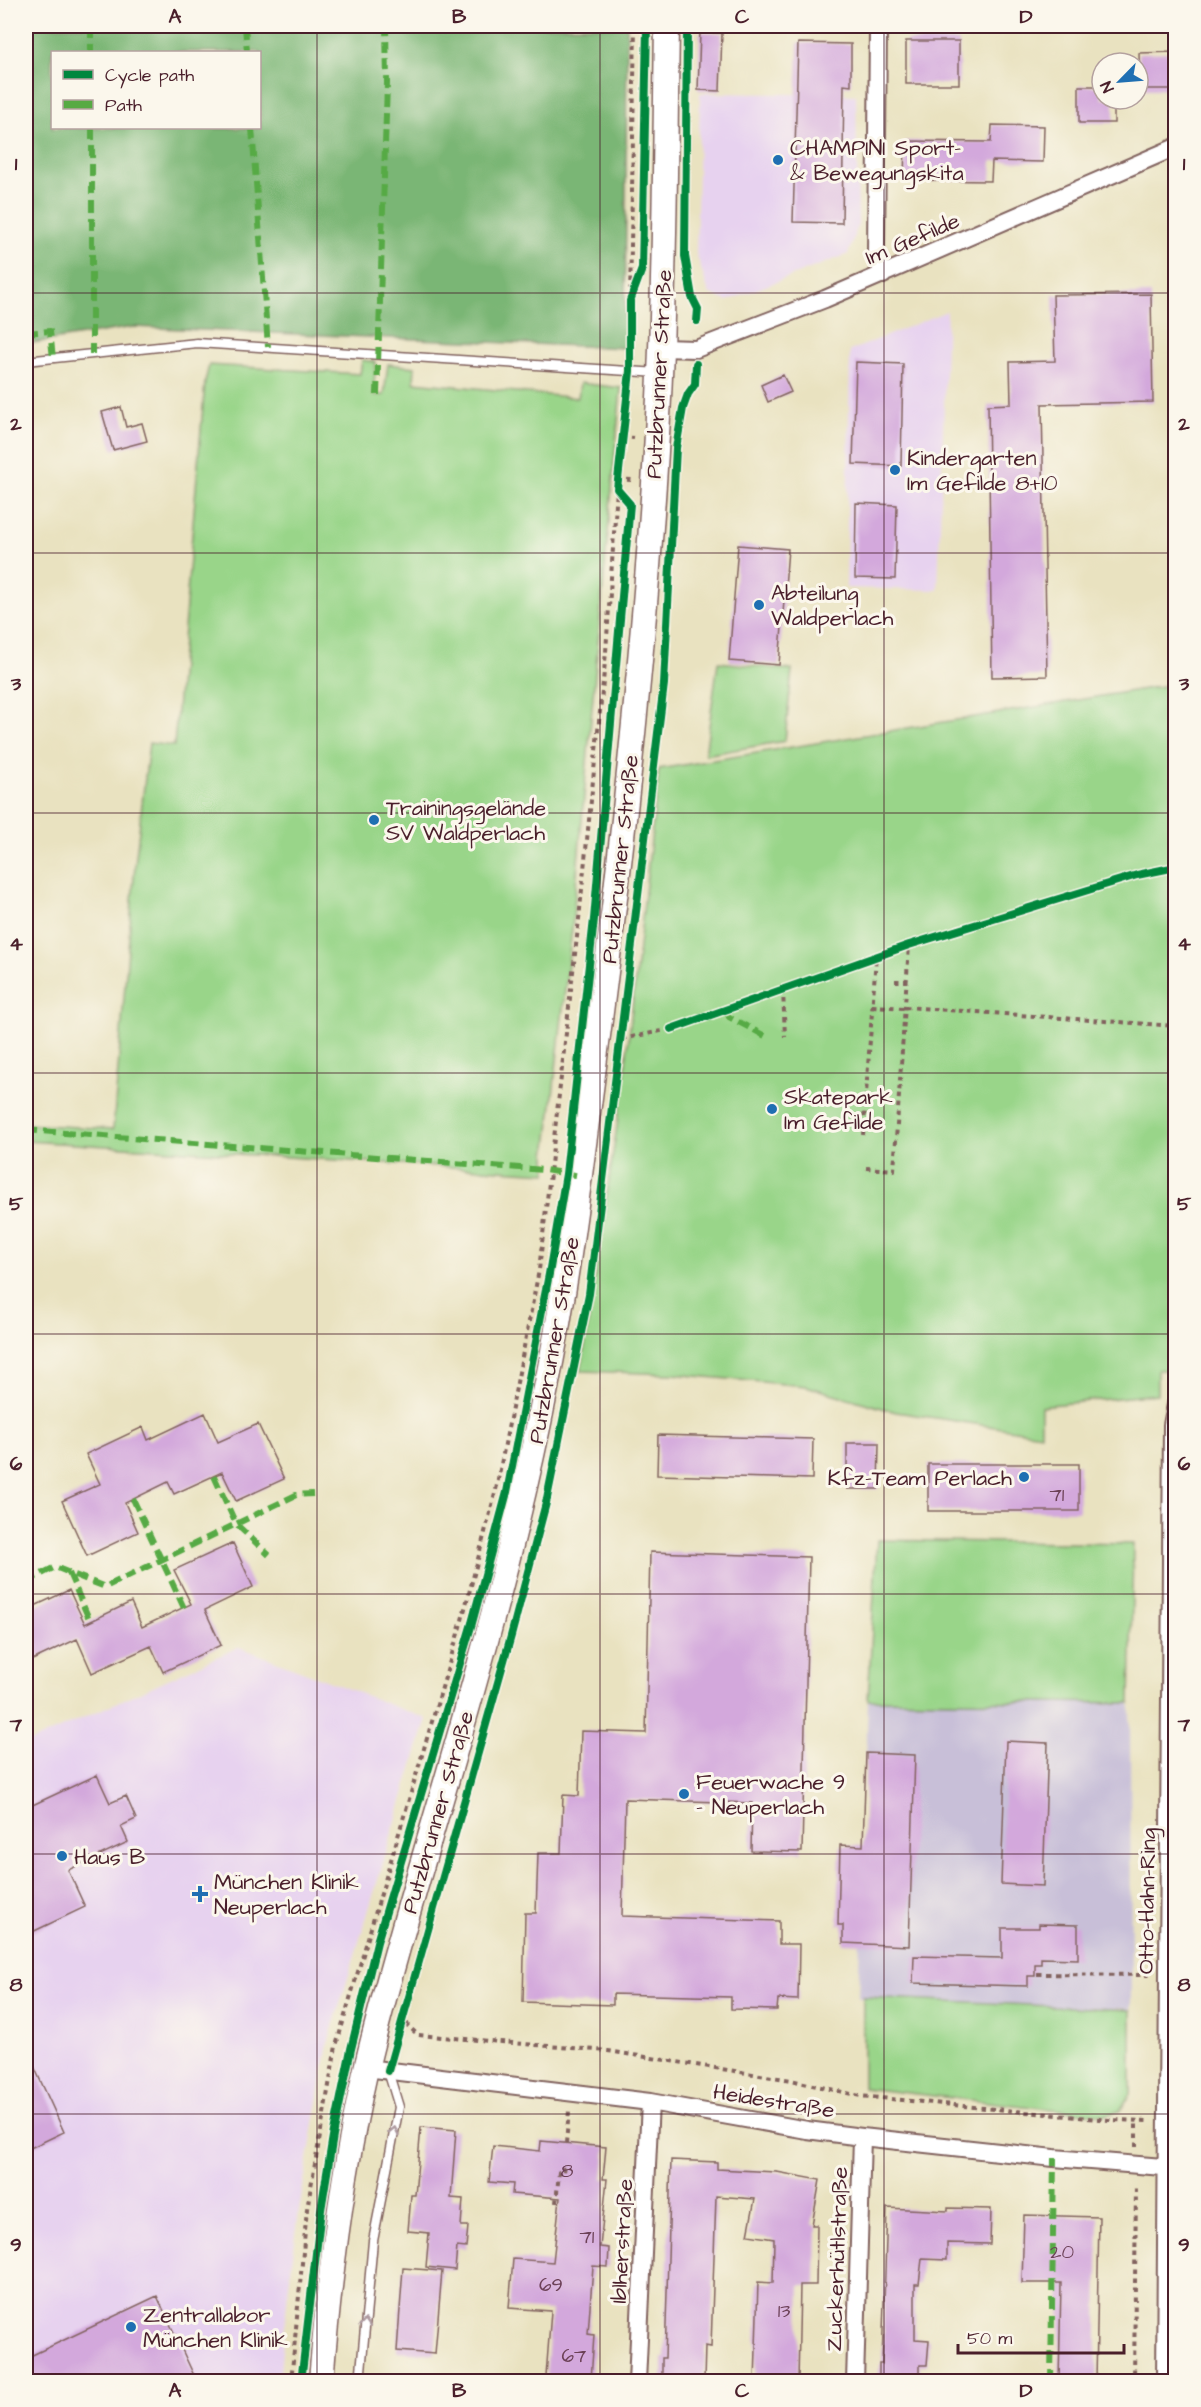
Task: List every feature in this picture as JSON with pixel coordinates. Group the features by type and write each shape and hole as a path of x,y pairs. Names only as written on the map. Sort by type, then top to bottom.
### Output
{"main road":[{"name":"Putzbrunner Straße","path":"321,2382 326,2307 351,2138 377,2069 387,1985 486,1640 524,1497 563,1295 613,923 629,777 648,560 661,348 667,26"}],"street":[{"path":"878,26 876,254 883,275"},
{"name":"Im Gefilde","path":"661,348 696,349 883,275 1176,147"},
{"name":"Otto-Hahn-Ring","path":"1165,2382 1171,2168 1166,2121 1176,1404"},
{"name":"Heidestraße","path":"377,2069 650,2102 807,2130 862,2137 1171,2168"},
{"name":"Iblherstraße","path":"637,2382 650,2102"},
{"name":"Zuckerhütlstraße","path":"855,2382 862,2137"}],"lane":[{"path":"26,361 197,343 660,373"},
{"path":"360,2382 373,2241 399,2107 377,2069"}],"path":[{"path":"630,300 635,26"},
{"path":"630,300 638,280"},
{"path":"622,437 634,438"},
{"path":"618,479 632,480"},
{"path":"617,489 623,496"},
{"path":"291,2382 307,2209 336,2046 462,1620 488,1522 539,1270 584,872 606,652 617,489"},
{"path":"866,1168 894,1170 909,945"},
{"path":"863,1135 876,957"},
{"path":"895,981 907,981"},
{"path":"783,990 784,1037"},
{"path":"872,1006 1176,1026"},
{"path":"622,1039 671,1029"},
{"path":"1037,1974 1167,1976"},
{"path":"403,2011 408,2026 418,2035 608,2051 791,2080 860,2096 1109,2120 1166,2121"},
{"path":"566,2143 571,2093"},
{"path":"1134,2382 1136,2120"},
{"path":"556,2203 559,2172 563,2172 564,2164"}],"shaded area":[{"name":"CHAMPINI Sport- & Bewegungskita","path":"700,93 856,95 858,225 848,254 727,301 709,293 696,253"},
{"name":"Kindergarten Im Gefilde 8+10","path":"947,311 938,590 846,588 850,351"},
{"name":"München Klinik Neuperlach","path":"239,1647 427,1719 328,2043 299,2210 279,2381 26,2381 26,1744"},
{"path":"868,1700 1130,1703 1131,2009 858,1998"}],"green space":[{"path":"26,26 627,26 625,348 133,327 26,344"},
{"name":"Trainingsgelände SV Waldperlach","path":"362,360 376,362 373,395 384,395 388,364 415,367 414,382 578,398 580,383 621,388 572,929 546,1156 547,1173 26,1141 26,1124 113,1129 135,865 149,743 174,746 205,382 209,365 360,374"},
{"path":"718,662 792,670 785,741 705,755"},
{"path":"1175,684 1176,1370 1157,1370 1157,1394 1041,1406 1041,1434 896,1412 806,1386 673,1374 581,1371 625,1071 659,769"},
{"path":"877,1540 1133,1544 1130,1703 868,1700"},
{"path":"863,1997 1131,2010 1131,2094 1120,2111 1105,2115 863,2088"}],"building":[{"path":"700,32 722,33 720,91 698,90"},
{"path":"906,41 959,41 959,84 906,84"},
{"path":"798,43 851,44 851,86 844,85 842,223 793,222"},
{"path":"1176,52 1176,89 1150,89 1150,53"},
{"path":"1079,86 1090,86 1090,111 1114,111 1114,123 1079,123"},
{"path":"992,125 1044,126 1043,162 992,161 991,181 904,180 905,141 991,142"},
{"path":"1151,294 1153,402 1042,404 1047,676 992,677 988,405 1011,404 1010,362 1055,361 1053,295"},
{"path":"856,362 903,364 901,466 853,464"},
{"path":"783,375 791,392 768,402 761,385"},
{"path":"121,407 126,427 142,423 147,441 113,450 102,412"},
{"path":"856,503 897,505 895,579 855,578"},
{"name":"Abteilung Waldperlach","path":"738,545 788,549 779,665 729,661"},
{"path":"205,1413 218,1442 258,1424 284,1479 236,1501 222,1472 174,1494 168,1482 125,1503 138,1532 87,1556 62,1501 100,1484 86,1454 143,1427 148,1440"},
{"path":"658,1435 813,1439 812,1479 657,1475"},
{"path":"847,1443 879,1443 878,1489 847,1489"},
{"path":"928,1464 1079,1464 1079,1511 928,1511"},
{"path":"233,1543 253,1587 205,1610 221,1645 163,1672 151,1646 92,1673 77,1639 26,1663 26,1610 69,1590 85,1624 131,1602 142,1627 191,1604 174,1570"},
{"path":"650,1552 809,1557 802,1852 751,1851 752,1803 625,1799 622,1916 779,1921 779,1944 799,1944 798,2000 778,1999 777,2010 731,2009 731,1997 613,1994 613,2005 523,2002 525,1913 536,1913 538,1853 561,1853 563,1795 579,1796 581,1731 646,1733"},
{"path":"1006,1741 1048,1743 1043,1886 1001,1884"},
{"path":"866,1753 915,1755 909,1946 843,1943 843,1925 838,1925 840,1845 863,1846"},
{"name":"Haus B","path":"97,1775 110,1803 126,1796 136,1819 121,1826 128,1842 68,1870 85,1907 26,1935 26,1808"},
{"path":"1039,1924 1078,1925 1078,1959 1041,1958 1041,1964 1035,1964 1035,1976 1028,1976 1028,1986 913,1983 914,1956 1002,1958 1002,1928 1039,1928"},
{"path":"26,2049 64,2132 26,2150"},
{"path":"421,2127 456,2130 451,2198 463,2199 461,2226 468,2226 466,2248 457,2247 455,2270 426,2267 429,2233 408,2231 411,2195 415,2195"},
{"path":"541,2141 606,2147 603,2179 607,2179 600,2247 609,2248 608,2267 593,2266 588,2334 594,2335 591,2380 546,2376 551,2311 509,2308 513,2259 553,2262 560,2198 512,2194 513,2184 489,2182 493,2146 540,2151"},
{"path":"671,2160 717,2162 717,2169 777,2172 820,2180 812,2225 817,2225 816,2285 800,2285 798,2382 755,2382 758,2282 773,2283 774,2239 748,2235 755,2199 716,2196 711,2347 705,2346 704,2382 662,2382 662,2358 665,2358"},
{"path":"887,2208 948,2211 948,2208 991,2209 990,2244 947,2243 947,2260 922,2259 919,2284 915,2284 915,2339 929,2340 927,2365 920,2365 920,2382 879,2382 879,2364 882,2364"},
{"path":"1024,2215 1099,2217 1096,2382 1059,2382 1061,2283 1022,2283"},
{"path":"403,2268 442,2271 435,2354 397,2351"},
{"name":"Zentrallabor München Klinik","path":"157,2296 197,2382 26,2382 26,2358"}],"marked path":[{"path":"91,26 91,51"},
{"path":"245,26 247,51"},
{"path":"377,395 387,83 386,26"},
{"path":"92,129 92,354"},
{"path":"252,129 268,347"},
{"path":"26,305 29,311 26,320"},
{"path":"26,333 50,331 53,358"},
{"path":"726,1010 729,1017 767,1037"},
{"path":"26,1130 545,1170 580,1176"},
{"path":"214,1476 236,1524 296,1495 313,1494"},
{"path":"133,1499 184,1608"},
{"path":"26,1582 55,1567 105,1587 236,1524 269,1555"},
{"path":"69,1573 90,1621"},
{"path":"1051,2382 1054,2158"}],"cycle path":[{"path":"301,2382 321,2210 351,2049 377,1942 472,1623 507,1492 566,1174 594,919 630,504 617,489 630,371 630,301 642,269 647,26"},
{"path":"687,26 685,256 692,297 698,309 697,321"},
{"path":"388,2071 511,1636 546,1503 589,1294 664,684 676,448 683,408 695,384 696,364"},
{"path":"671,1029 909,945 1137,875 1176,867"}],"place":[{"name":"CHAMPINI Sport- & Bewegungskita","path":"778,160"},
{"name":"Kindergarten Im Gefilde 8+10","path":"895,470"},
{"name":"Abteilung Waldperlach","path":"759,605"},
{"name":"Trainingsgelände SV Waldperlach","path":"374,820"},
{"name":"Skatepark Im Gefilde","path":"772,1109"},
{"name":"Kfz-Team Perlach","path":"1024,1477"},
{"name":"Feuerwache 9 - Neuperlach","path":"684,1794"},
{"name":"Haus B","path":"62,1856"},
{"name":"München Klinik Neuperlach","path":"200,1894"},
{"name":"Zentrallabor München Klinik","path":"131,2327"}]}
